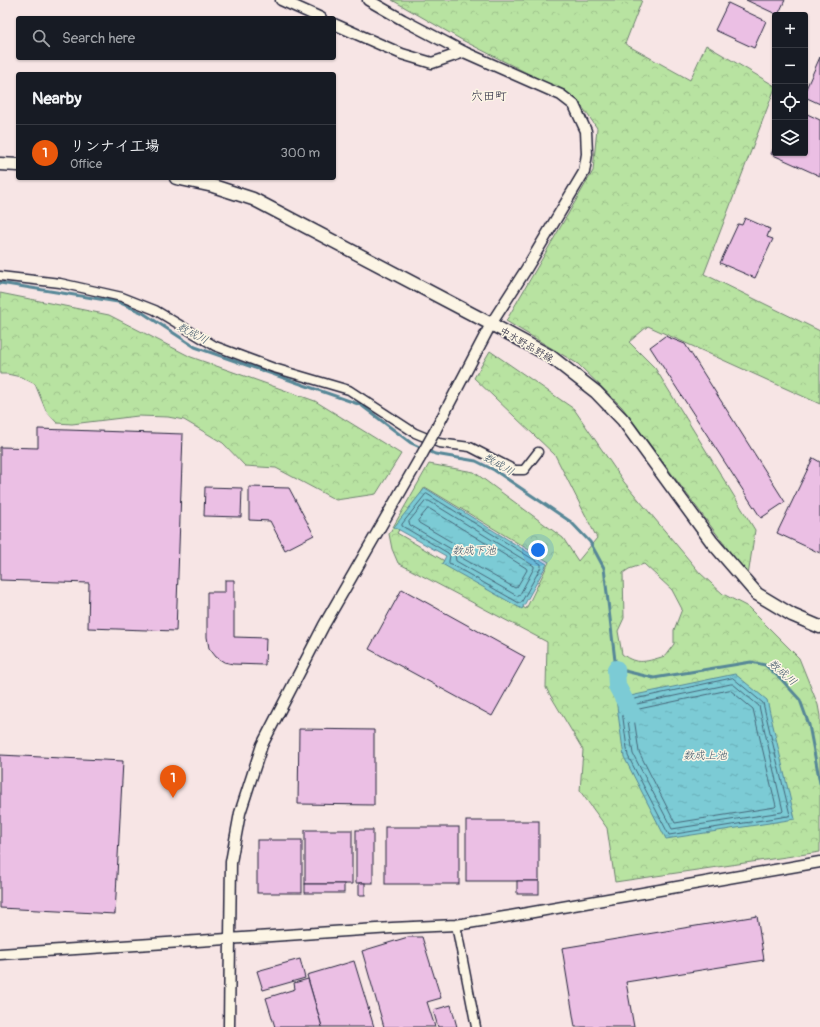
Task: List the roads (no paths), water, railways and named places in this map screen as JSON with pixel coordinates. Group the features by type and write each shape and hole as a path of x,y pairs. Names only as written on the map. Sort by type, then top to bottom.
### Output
{"main road":[{"path":"0,164 16,165"},
{"name":"中水野品野線","path":"185,180 213,186 253,199 550,356 596,392 623,420 712,542 756,594 792,615 820,627"}],"street":[{"path":"281,0 317,16"},
{"path":"229,1027 231,862 240,813 262,745 324,625 435,431 491,324 525,271 584,172 587,154 586,130 574,105 561,95 464,52 368,0"},
{"path":"336,25 402,54 432,63 464,52"},
{"path":"0,276 60,283 122,297 155,310 215,346 274,368 349,390 415,433 439,443 470,447 515,470 524,470 538,452"},
{"path":"0,954 456,925 820,862"},
{"path":"456,925 476,1027"}],"water":[{"name":"数成下池","path":"425,488 547,564 522,609 442,564 446,556 394,527"},
{"name":"数成上池","path":"735,674 767,700 795,819 666,839 624,757 616,699"}],"waterway":[{"name":"数成川","path":"0,283 118,302 143,313 195,347 361,405 411,443 435,454 476,461 494,470 571,522 590,542 604,568 616,669 654,678 751,662 765,665 782,680 800,700 809,725 820,783"},
{"path":"616,669 617,686 632,714"}],"place":[{"name":"リンナイ工場","path":"173,798"}],"district":[{"name":"穴田町","path":"489,96"}]}
